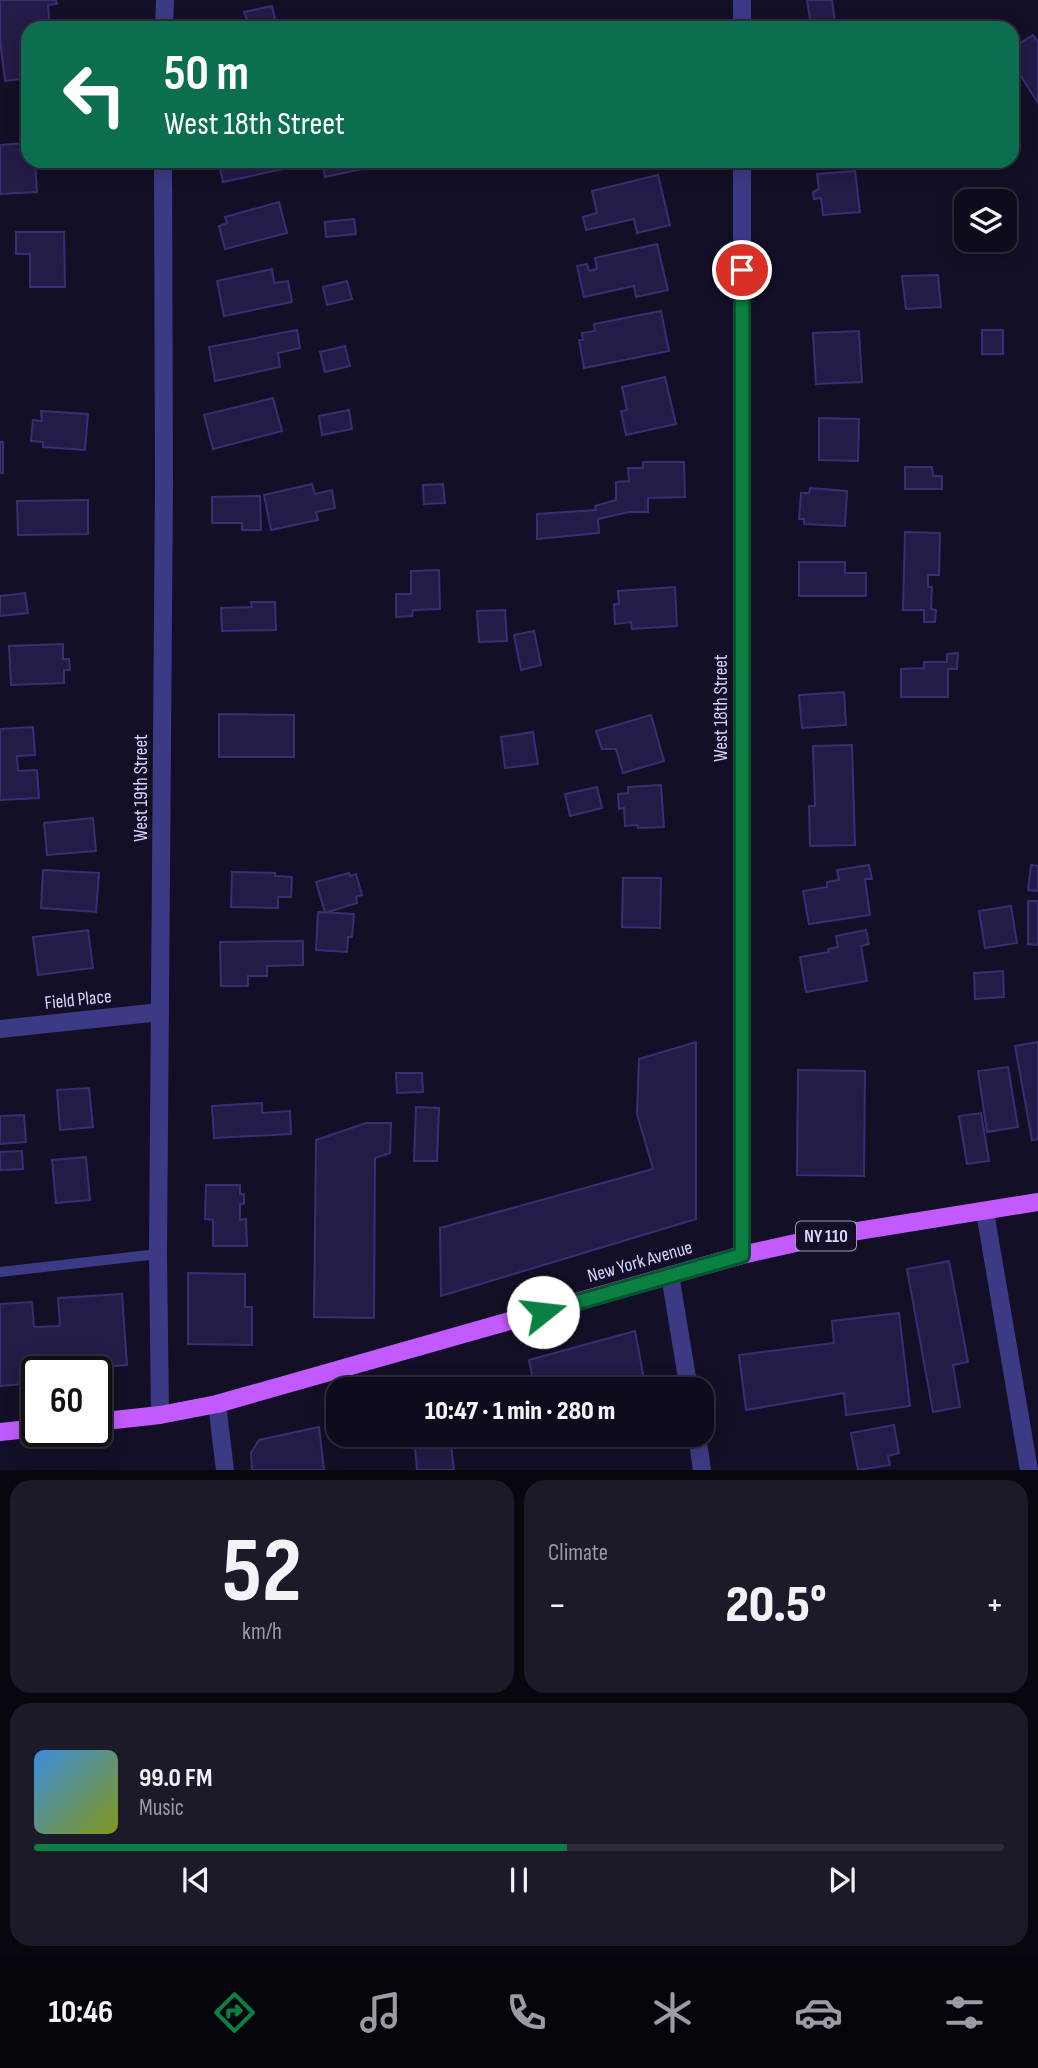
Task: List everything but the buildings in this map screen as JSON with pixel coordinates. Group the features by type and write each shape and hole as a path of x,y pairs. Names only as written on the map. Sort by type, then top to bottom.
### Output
{"main road":[{"name":"New York Avenue","path":"112,1420 217,1405 742,1255 827,1236 1038,1202"},
{"path":"0,1432 21,1430"}],"street":[{"path":"164,21 165,0"},
{"path":"742,0 742,21"},
{"name":"West 19th Street","path":"160,1415 158,1254 164,484 163,168"},
{"name":"West 18th Street","path":"742,168 742,1255"},
{"name":"Field Place","path":"0,1029 160,1013"},
{"path":"985,1212 1029,1469"},
{"path":"670,1275 687,1377"},
{"path":"217,1405 225,1469"},
{"path":"698,1447 702,1469"}],"lane":[{"path":"0,1272 158,1254"}],"route":[{"path":"543,1312 742,1255 742,270"}]}
